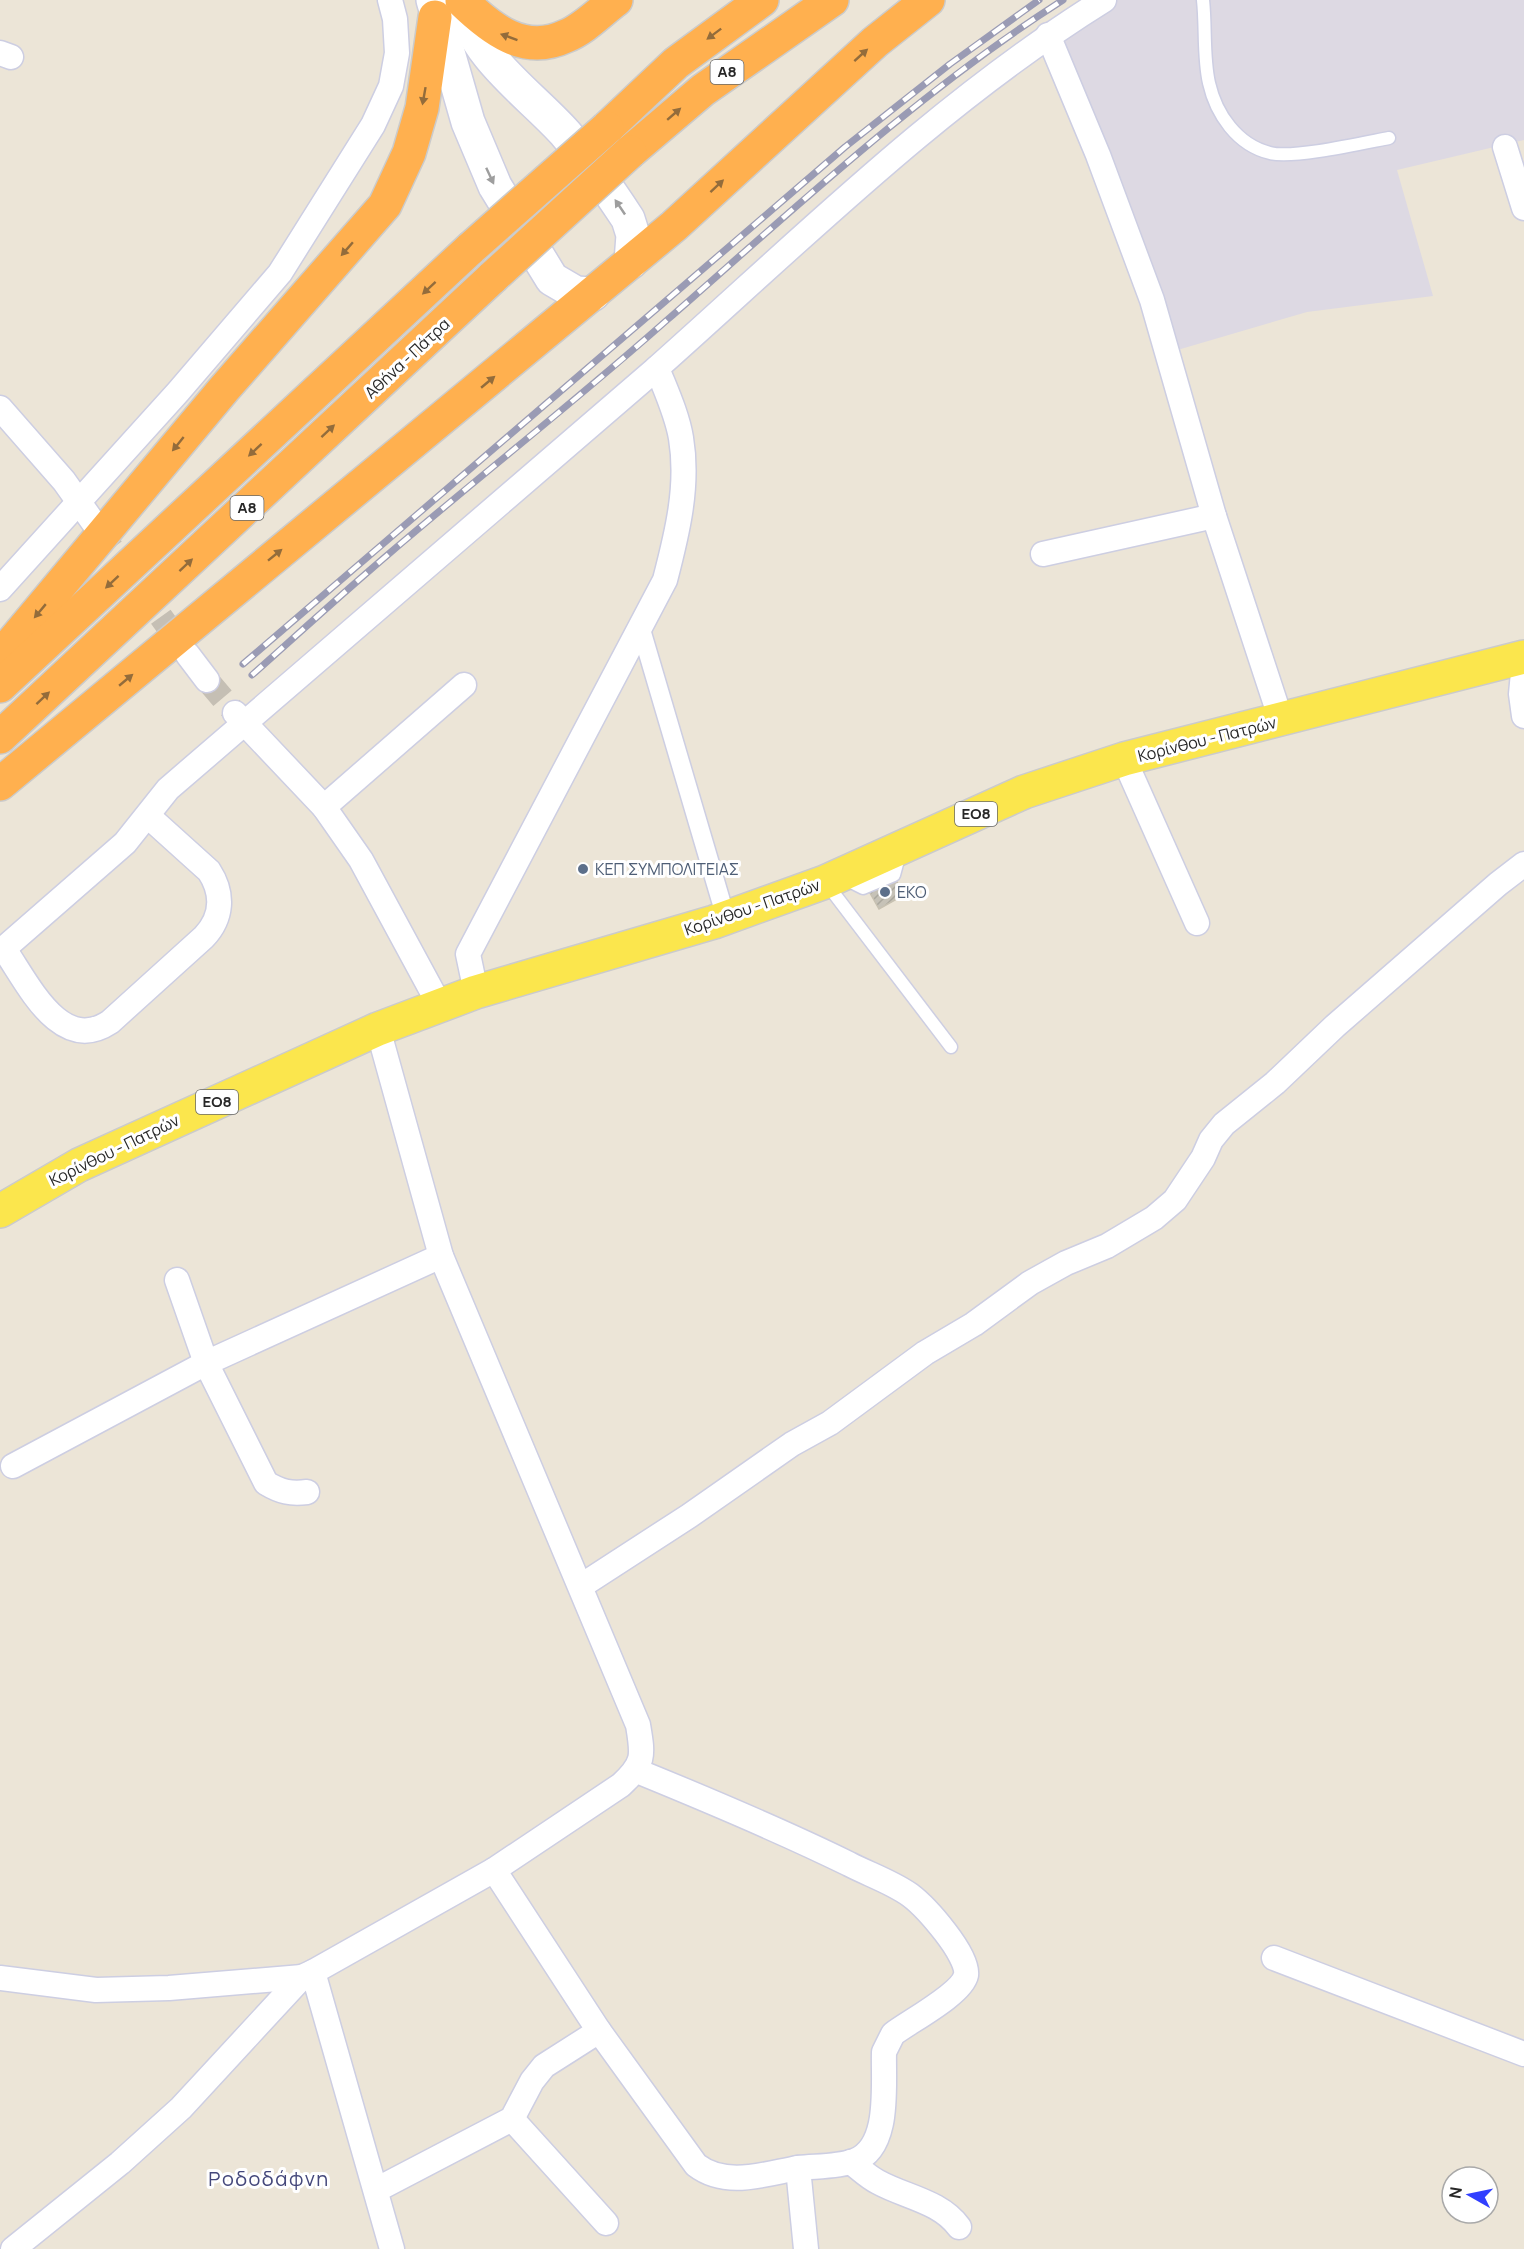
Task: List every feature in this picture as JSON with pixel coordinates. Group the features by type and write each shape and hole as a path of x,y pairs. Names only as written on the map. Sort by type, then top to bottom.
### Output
{"highway":[{"path":"0,657 224,389 385,205 409,153 448,5 514,40 539,42 566,37 616,0"},
{"name":"Α8","path":"0,686 471,248 607,128 676,63 762,0"},
{"name":"Αθήνα - Πάτρα","path":"0,737 630,152 703,90 832,0"},
{"path":"0,784 631,262 875,42 928,0"}],"main road":[{"path":"448,5 466,21 473,34 510,77 567,136 628,219 633,235 631,262"},
{"path":"448,5 468,122 495,186 552,279 576,292 593,294"},
{"name":"Κορίνθου - Πατρών","path":"0,1211 79,1165 378,1029 476,992 726,918 832,879 1024,792 1124,759 1524,657"}],"street":[{"path":"0,589 79,503 280,273 373,125 391,86 397,53 395,19 390,0"},
{"path":"148,816 209,871 215,881 220,904 217,917 204,937 110,1022 101,1028 82,1032 58,1023 2,950 125,843 168,789 240,718 657,368 883,165 1048,35 1104,0"},
{"path":"1048,35 1098,155 1152,300 1214,516 1281,720"},
{"path":"1505,147 1524,208"},
{"path":"476,992 468,954 665,580 680,513 684,468 681,436 657,368"},
{"path":"4,417 64,481 98,529"},
{"path":"1043,554 1214,516"},
{"path":"640,626 726,918"},
{"path":"188,655 207,680"},
{"path":"1524,663 1521,694 1524,716"},
{"path":"324,807 464,685"},
{"path":"240,718 324,807 361,860 440,1006"},
{"path":"1124,759 1197,923"},
{"path":"581,1587 689,1516 792,1444 855,1406 926,1353 974,1324 1030,1283 1066,1263 1107,1246 1154,1218 1175,1200 1203,1158 1211,1140 1224,1124 1275,1083 1335,1026 1524,864"},
{"path":"13,2249 120,2163 181,2109 307,1974 494,1870 621,1785 637,1771 642,1751 638,1725 441,1256 378,1029"},
{"path":"13,1466 206,1363 441,1256"},
{"path":"177,1280 206,1363 266,1483 286,1492 307,1492"},
{"path":"494,1870 599,2031 696,2165 705,2172 721,2178 743,2178 798,2168 851,2162 865,2156 873,2148 878,2136 884,2052 887,2043 893,2034 953,1993 963,1983 966,1973 964,1961 933,1918 909,1894 828,1854 637,1771"},
{"path":"1274,1958 1524,2054"},
{"path":"0,1978 96,1990 169,1988 307,1974"},
{"path":"307,1974 376,2190 392,2249"},
{"path":"376,2190 512,2119 532,2081 544,2066 599,2031"},
{"path":"512,2119 606,2223"},
{"path":"851,2162 876,2181 935,2207 952,2218 959,2227"},
{"path":"798,2168 806,2249"}],"lane":[{"path":"1203,0 1209,83 1218,110 1229,128 1245,141 1270,153 1314,151 1389,138"},
{"path":"832,879 951,1047"}],"shaded area":[{"path":"1114,0 1524,0 1524,140 1397,170 1433,296 1307,312 1174,351 1056,37"}],"building":[{"path":"890,869 904,895 879,909 865,884"}],"tunnel":[{"path":"98,529 186,652"},
{"path":"207,680 235,713"}],"railway":[{"path":"243,664 845,147 950,64 1039,0"},
{"path":"252,675 373,567 633,350 859,152 959,73 1010,35 1063,0"}],"place":[{"name":"ΚΕΠ ΣΥΜΠΟΛΙΤΕΙΑΣ","path":"583,869"},
{"name":"EKO","path":"885,892"}],"district":[{"name":"Ροδοδάφνη","path":"269,2179"}]}
